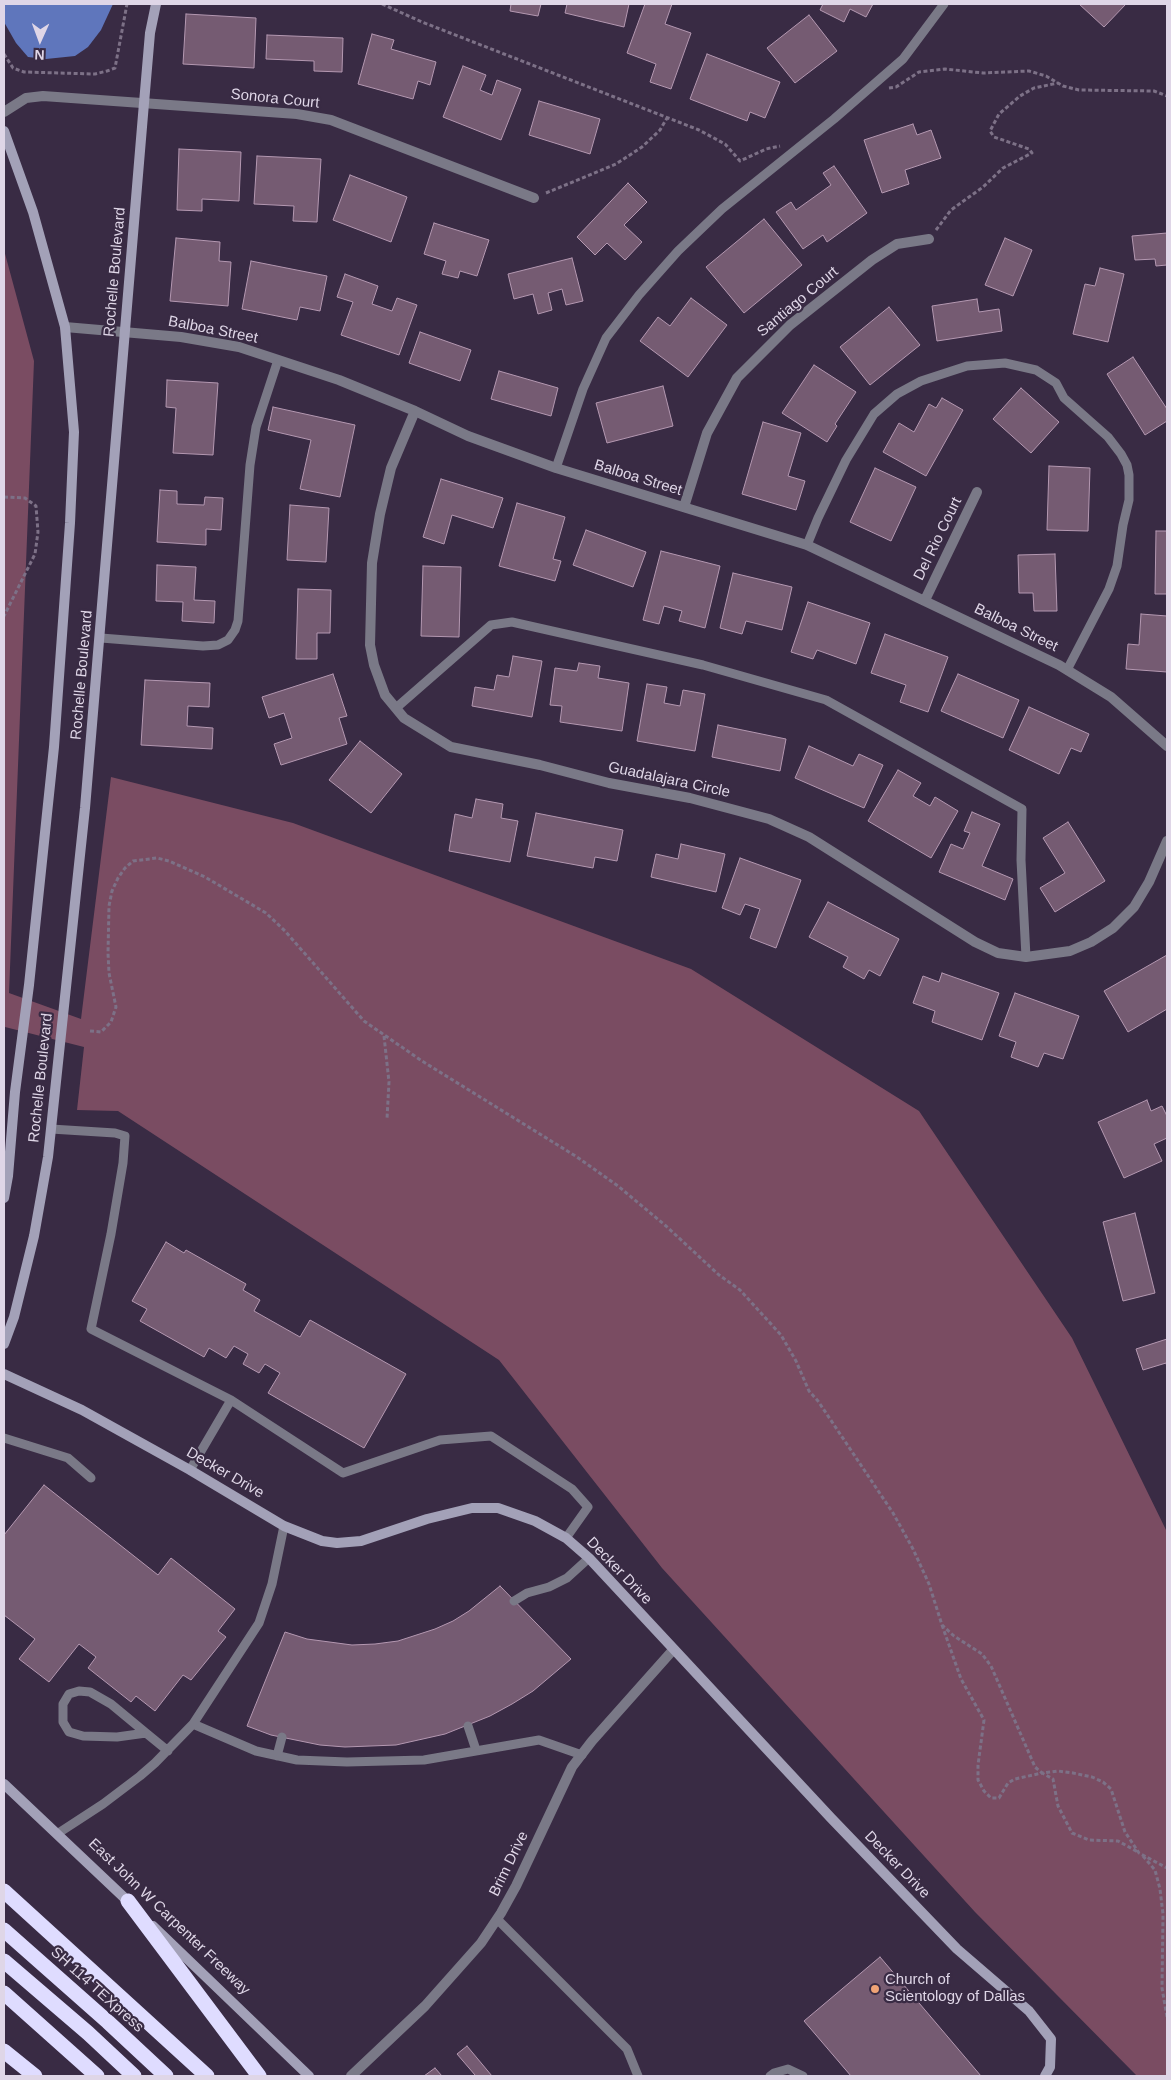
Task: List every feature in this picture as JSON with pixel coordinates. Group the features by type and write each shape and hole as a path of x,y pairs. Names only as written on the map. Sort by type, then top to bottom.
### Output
{"highway":[{"path":"4,1891 207,2076"},
{"path":"128,1901 259,2076"},
{"name":"SH 114 TEXpress","path":"4,1930 166,2076"},
{"path":"4,1960 134,2076"},
{"path":"4,1993 97,2076"},
{"path":"4,2051 35,2076"}],"main road":[{"name":"Rochelle Boulevard","path":"4,1344 14,1317 34,1236 51,1129 101,638 150,33 156,4"},
{"name":"Rochelle Boulevard","path":"4,131 33,212 65,328 74,432 70,523 54,747 4,1198"},
{"name":"Decker Drive","path":"4,1374 82,1410 190,1470 284,1526 322,1541 337,1543 361,1541 427,1519 472,1508 498,1508 535,1521 566,1538 589,1558 957,1949 1029,2011 1051,2039 1050,2067 1045,2076"},
{"name":"East John W Carpenter Freeway","path":"4,1784 309,2076"}],"street":[{"name":"Sonora Court","path":"4,112 26,98 43,96 297,114 331,120 534,198"},
{"name":"Santiago Court","path":"684,508 707,433 737,378 790,325 872,260 897,244 929,239"},
{"name":"Balboa Street","path":"65,328 181,337 239,347 339,380 415,411 468,436 556,468 807,545 925,600 1067,670 1111,697 1167,746"},
{"name":"Guadalajara Circle","path":"415,411 391,468 380,514 372,562 370,645 374,665 385,695 404,718 451,747 540,765 610,783 690,798 769,819 809,837 975,942 998,953 1026,958 1070,951 1091,942 1113,928 1134,907 1149,882 1167,841"},
{"name":"Del Rio Court","path":"925,600 977,492"},
{"name":"Brim Drive","path":"351,2076 425,2006 481,1943 516,1886 572,1767 674,1650"}],"lane":[{"path":"556,468 583,389 606,338 639,295 678,251 722,209 874,86 903,59 944,4"},
{"path":"101,638 203,646 218,645 228,640 235,630 238,621 250,465 256,427 278,360"},
{"path":"807,545 846,460 874,414 897,394 922,381 967,366 1005,363 1036,370 1056,383 1064,398 1108,437 1121,454 1127,465 1129,475 1129,500 1123,525 1118,566 1109,589 1067,670"},
{"path":"396,708 491,625 512,622 703,665 826,700 1022,809 1021,860 1026,958"},
{"path":"51,1129 115,1133 125,1136 123,1163 111,1234 91,1329 231,1400 343,1473 440,1440 491,1436 572,1489 588,1507 566,1538"},
{"path":"190,1470 231,1400"},
{"path":"4,1438 68,1458 91,1478"},
{"path":"57,1834 103,1804 132,1782 168,1751 193,1724 259,1623 272,1584 284,1526"},
{"path":"514,1601 527,1593 549,1587 567,1578 589,1558"},
{"path":"146,1733 117,1737 83,1736 70,1732 63,1722 63,1704 69,1694 79,1691 90,1692 111,1704 168,1751"},
{"path":"193,1724 256,1751 297,1760 347,1762 424,1760 539,1740 582,1754"},
{"path":"468,1726 476,1750"},
{"path":"277,1756 282,1737"},
{"path":"497,1919 627,2049 638,2076"},
{"path":"770,2076 788,2069 803,2076"}],"path":[{"path":"4,54 13,68 24,72 95,74 115,68 127,4"},
{"path":"382,4 699,130 725,144 740,161 778,146 793,152"},
{"path":"874,86 886,89 896,87 919,72 945,69 983,73 1029,72 1046,76 1063,86 1079,90 1154,91 1167,96"},
{"path":"929,239 952,210 983,187 1003,168 1032,153 1029,149 994,137 990,131 999,114 1020,96 1034,88 1059,83"},
{"path":"534,198 616,164 642,147 660,130 667,118"},
{"path":"4,497 25,498 36,506 38,532 35,554 4,616"},
{"path":"90,1031 101,1032 111,1022 116,1007 109,973 108,953 109,906 112,891 125,868 133,862 157,858 169,861 206,877 266,913 364,1022 430,1066 577,1157 618,1186 666,1226 719,1275 740,1290 781,1335 796,1361 809,1391 818,1401 893,1513 913,1549 929,1584 961,1679 984,1720 978,1765 978,1780 984,1791 991,1798 999,1798 1008,1784 1016,1779 1058,1771 1073,1772 1092,1777 1103,1782 1111,1789 1124,1832 1139,1853 1155,1870 1160,1889 1163,1914 1162,1988 1167,2017"},
{"path":"384,1035 389,1082 387,1119"},
{"path":"942,1625 954,1636 982,1654 991,1666 1035,1767 1053,1779 1058,1806 1072,1833 1089,1840 1118,1841 1167,1868"}],"shaded area":[{"path":"4,250 34,361 9,993 81,1019 111,777 293,823 691,969 919,1111 1072,1338 1167,1532 1167,2076 1137,2076 975,1912 662,1568 499,1360 118,1111 77,1110 84,1047 5,1027 4,1038"}],"water":[{"path":"4,4 113,4 101,30 88,47 75,56 46,59 28,57 16,43 4,22"}],"building":[{"path":"511,4 541,4 538,16 510,11"},
{"path":"567,4 629,4 624,27 565,13"},
{"path":"645,4 672,4 665,24 691,33 671,89 650,82 656,64 627,53"},
{"path":"823,4 873,4 866,17 850,9 844,22 820,10"},
{"path":"1079,4 1126,4 1104,27"},
{"path":"186,14 256,18 254,68 183,64"},
{"path":"809,15 837,51 795,83 767,48"},
{"path":"372,34 394,40 391,49 436,62 430,85 418,81 413,99 358,84"},
{"path":"267,35 343,38 342,72 314,71 314,61 266,59"},
{"path":"707,54 780,82 765,118 750,112 747,121 690,99"},
{"path":"463,66 486,75 480,90 492,95 497,80 521,89 501,140 443,117"},
{"path":"539,101 600,119 590,154 529,135"},
{"path":"913,124 917,135 931,130 941,158 905,170 909,184 882,193 864,140"},
{"path":"179,149 241,152 239,201 202,199 202,211 177,210"},
{"path":"257,156 321,159 317,222 293,221 294,206 254,204"},
{"path":"834,166 867,213 827,242 823,235 803,249 776,212 791,202 796,210 831,185 823,173"},
{"path":"350,175 407,197 391,242 333,220"},
{"path":"628,183 647,202 624,225 642,242 625,260 607,243 595,255 577,237"},
{"path":"764,219 802,265 744,313 706,267"},
{"path":"434,223 489,240 477,276 460,271 458,278 442,274 446,261 424,254"},
{"path":"1167,233 1167,265 1156,266 1155,259 1135,260 1132,236"},
{"path":"176,238 220,242 219,261 231,262 228,306 170,301"},
{"path":"1005,238 1032,250 1013,296 985,285"},
{"path":"572,258 583,301 566,305 562,289 548,293 552,310 538,314 533,294 514,299 508,274"},
{"path":"251,261 327,276 320,311 300,307 297,320 242,309"},
{"path":"1100,268 1124,274 1108,342 1073,334 1085,284 1095,286"},
{"path":"345,274 378,286 372,304 392,311 397,298 417,305 399,355 341,335 353,302 337,297"},
{"path":"691,298 727,325 688,377 640,341 658,317 670,326"},
{"path":"977,299 979,312 999,309 1002,331 937,341 932,306"},
{"path":"889,307 920,345 870,385 840,347"},
{"path":"420,332 471,350 460,381 409,363"},
{"path":"1133,357 1167,409 1167,421 1145,435 1107,374"},
{"path":"814,365 856,392 835,424 837,426 827,442 782,413"},
{"path":"499,371 558,388 551,416 491,399"},
{"path":"167,380 218,383 213,455 173,453 176,408 166,407"},
{"path":"663,386 673,426 607,443 596,403"},
{"path":"1021,388 1059,422 1031,453 993,419"},
{"path":"942,398 963,410 926,476 883,452 899,423 914,432 929,404 936,408"},
{"path":"273,407 355,425 340,497 300,489 311,440 268,430"},
{"path":"763,422 801,433 788,476 805,481 796,510 742,494"},
{"path":"1049,466 1090,468 1088,531 1047,530"},
{"path":"875,468 916,487 891,541 850,522"},
{"path":"441,479 503,498 493,528 452,515 444,544 423,537"},
{"path":"160,490 177,491 177,504 204,505 205,497 223,498 221,530 206,529 206,545 157,542"},
{"path":"517,503 565,517 553,559 561,561 555,581 499,566"},
{"path":"290,505 329,508 326,562 287,560"},
{"path":"586,530 646,552 633,587 573,565"},
{"path":"1156,531 1167,531 1167,594 1155,594"},
{"path":"661,551 720,566 705,628 679,621 682,611 664,606 659,624 643,620"},
{"path":"1055,554 1057,611 1034,611 1033,593 1019,593 1018,555"},
{"path":"157,565 196,567 194,600 215,601 214,623 182,621 183,602 156,601"},
{"path":"423,566 461,567 459,637 421,636"},
{"path":"733,573 792,587 782,630 746,621 742,634 720,628"},
{"path":"298,589 331,590 330,633 317,633 317,659 296,659"},
{"path":"808,602 870,623 856,664 817,650 813,659 791,652"},
{"path":"1141,614 1167,616 1167,672 1126,669 1128,644 1139,645"},
{"path":"885,634 948,657 928,712 900,702 906,685 871,673"},
{"path":"513,656 542,661 532,717 472,706 475,687 494,690 497,675 509,677"},
{"path":"579,663 600,666 598,678 629,683 622,731 560,722 562,706 550,705 555,668 577,671"},
{"path":"333,674 347,716 339,718 347,744 281,765 274,744 292,738 284,713 269,718 262,697"},
{"path":"958,674 1019,700 1003,738 941,711"},
{"path":"145,680 210,683 209,707 188,706 187,726 213,728 212,749 141,745"},
{"path":"647,684 667,687 664,703 680,706 683,690 705,694 695,751 637,741"},
{"path":"1029,707 1089,734 1081,752 1071,748 1059,774 1009,750"},
{"path":"718,725 786,739 780,771 712,757"},
{"path":"360,741 402,774 371,813 329,780"},
{"path":"809,746 853,766 859,754 883,765 864,808 795,778"},
{"path":"898,770 921,783 913,796 930,806 935,797 958,811 931,858 868,821"},
{"path":"476,799 503,804 501,818 518,821 510,862 449,851 455,814 472,818"},
{"path":"972,812 1000,824 982,866 1013,879 1005,900 939,872 951,844 963,849 970,833 964,831"},
{"path":"536,813 623,830 617,861 595,857 593,868 527,856"},
{"path":"1068,822 1105,881 1055,912 1040,888 1065,873 1043,838"},
{"path":"681,844 725,854 716,892 651,877 656,854 678,859"},
{"path":"740,858 801,880 776,948 750,938 760,909 745,904 740,915 722,908"},
{"path":"828,902 899,939 880,976 869,970 864,979 843,967 848,957 809,937"},
{"path":"1167,955 1167,1009 1128,1032 1104,991"},
{"path":"942,973 999,993 982,1040 932,1022 935,1011 913,1003 923,976 939,982"},
{"path":"1015,993 1079,1016 1063,1059 1044,1053 1038,1067 1011,1057 1016,1042 999,1036"},
{"path":"1147,1100 1151,1111 1162,1106 1167,1116 1167,1138 1154,1144 1162,1161 1124,1178 1098,1122"},
{"path":"1135,1213 1155,1293 1123,1301 1103,1222"},
{"path":"166,1242 184,1253 186,1250 246,1284 243,1290 260,1300 254,1311 300,1337 310,1320 406,1374 364,1448 268,1393 280,1373 265,1364 259,1373 243,1364 248,1354 234,1346 226,1358 209,1348 204,1357 140,1321 147,1309 132,1301"},
{"path":"1167,1339 1167,1367 1166,1363 1143,1370 1136,1349"},
{"path":"44,1485 158,1575 171,1558 235,1609 218,1631 226,1637 191,1680 183,1675 155,1711 136,1696 131,1702 88,1668 96,1657 79,1644 49,1682 19,1659 35,1639 4,1615 4,1535"},
{"path":"500,1586 571,1659 533,1691 512,1704 490,1716 445,1734 396,1745 345,1747 320,1745 271,1735 247,1726 285,1632 307,1639 352,1645 398,1641 453,1621 469,1611"},
{"name":"Church of Scientology of Dallas","path":"880,1957 981,2076 851,2076 804,2021"},
{"path":"467,2046 492,2076 473,2076 475,2075 457,2054"},
{"path":"435,2068 442,2076 424,2076"}],"place":[{"name":"Church of Scientology of Dallas","path":"875,1989"}]}
